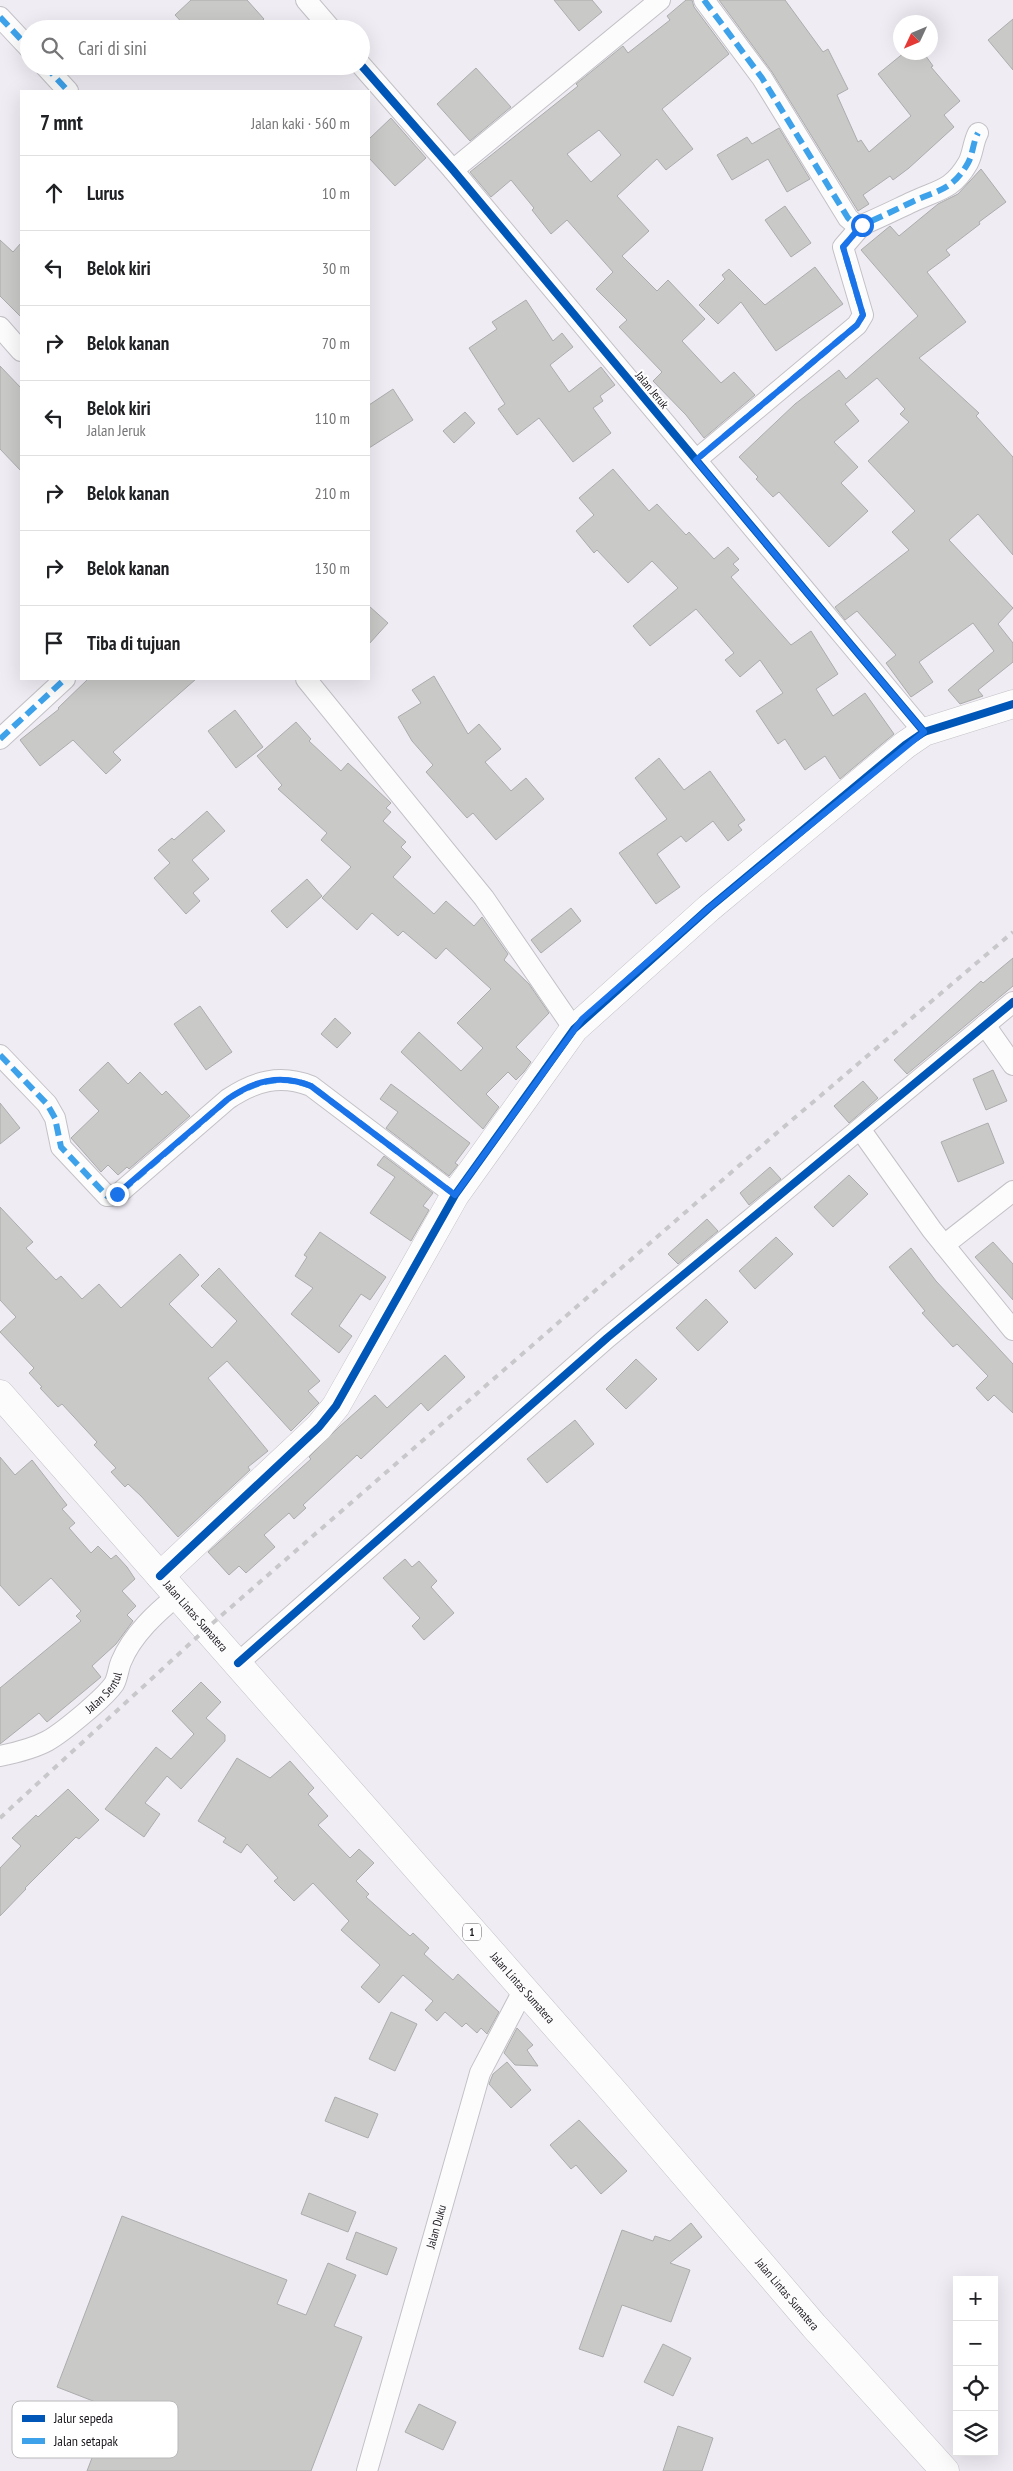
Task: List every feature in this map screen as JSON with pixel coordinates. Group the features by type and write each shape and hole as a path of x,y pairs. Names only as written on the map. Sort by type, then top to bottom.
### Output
{"main road":[{"path":"169,1585 319,1427 336,1406 455,1195 574,1029 709,908 924,732 1013,704"},
{"name":"Jalan Lintas Sumatera","path":"0,1394 523,1991 614,2092 814,2326 945,2471"}],"street":[{"path":"306,0 323,20"},
{"path":"453,170 660,0"},
{"path":"704,0 762,78 848,218 855,224 862,225"},
{"path":"0,17 20,38"},
{"path":"53,75 67,90"},
{"name":"Jalan Jeruk","path":"366,75 372,87 453,170 924,732"},
{"path":"696,460 857,325 863,315 843,247 862,225 935,194 952,183 969,161 978,133"},
{"path":"0,327 20,350"},
{"path":"0,739 64,680"},
{"path":"307,680 484,898 574,1029"},
{"path":"238,1664 607,1338 1013,1002"},
{"path":"985,1026 1013,1065"},
{"path":"0,1054 47,1104 55,1118 61,1147 107,1196 111,1197 117,1194 228,1099 244,1088 274,1078 294,1080 311,1086 455,1195"},
{"path":"860,1129 944,1245 1013,1330"},
{"path":"944,1245 1013,1191"},
{"name":"Jalan Sentul","path":"0,1756 29,1750 51,1741 103,1696 114,1683 121,1661 169,1585"},
{"name":"Jalan Duku","path":"367,2471 480,2073 523,1991"}],"building":[{"path":"191,0 247,0 264,19 180,20 175,15"},
{"path":"554,0 592,0 602,12 579,31"},
{"path":"686,0 692,0 694,7 729,54 662,109 693,149 666,170 657,159 617,196 649,231 622,256 657,291 668,280 705,319 682,341 721,383 734,372 755,395 704,438 686,415 653,381 662,372 619,327 627,320 596,289 613,272 567,220 551,234 532,210 534,208 511,180 491,197 470,172 578,86 576,84 623,46 628,53 670,20 667,16","holes":["599,130 621,155 591,182 567,154"]},
{"path":"719,0 785,0 823,52 828,49 848,89 837,95 858,142 861,140 869,152 911,116 878,74 895,60 929,60 933,66 931,67 960,101 944,115 954,127 893,180 890,176 863,195 869,204 858,211 772,72"},
{"path":"1013,19 1013,70 988,40"},
{"path":"476,68 511,107 470,141 437,104"},
{"path":"391,118 426,158 395,186 370,159 370,138"},
{"path":"779,128 810,179 787,192 768,159 732,180 717,155 747,137 752,144"},
{"path":"981,169 1006,202 946,250 950,255 927,272 966,322 919,358 979,413 976,416 1013,457 1013,555 978,514 949,540 1013,608 998,624 1013,643 1013,662 978,690 983,696 960,704 948,690 994,651 973,623 919,662 933,682 911,697 886,663 896,655 857,611 845,620 835,607 909,550 892,532 915,511 868,461 909,422 900,414 905,409 877,378 845,404 859,421 834,442 858,467 841,483 868,511 829,547 779,492 773,497 756,479 758,477 739,457 795,404 839,370 846,379 918,316 861,250 890,226 899,236 938,204 958,194"},
{"path":"785,206 811,243 791,257 765,220"},
{"path":"0,240 13,252 20,244 20,316 0,296"},
{"path":"815,267 843,304 776,351 741,302 718,324 699,305 725,279 722,275 729,269 765,305"},
{"path":"526,300 553,341 562,333 573,347 550,365 569,392 601,367 615,385 600,396 603,401 593,408 611,433 573,462 539,418 517,435 498,409 505,404 469,348 497,329 492,322"},
{"path":"0,366 20,387 20,470 0,449"},
{"path":"393,389 413,420 370,447 370,404"},
{"path":"465,412 475,423 454,443 443,431"},
{"path":"613,469 649,511 657,504 686,535 689,532 714,559 728,547 739,559 733,564 739,570 731,577 791,645 811,631 838,674 816,689 833,716 865,693 894,734 840,779 825,756 805,770 785,739 778,744 756,711 783,693 760,660 740,677 725,660 734,653 696,609 650,646 633,626 678,588 652,561 628,583 597,550 594,553 576,531 594,515 579,498"},
{"path":"370,607 388,623 370,643"},
{"path":"434,676 468,734 479,724 501,749 485,762 511,791 526,778 544,799 496,840 473,813 467,818 426,772 433,765 412,741 398,717 421,703 412,690"},
{"path":"87,680 195,680 113,752 121,760 106,774 73,740 40,766 20,740 58,708"},
{"path":"235,710 263,747 236,768 208,731"},
{"path":"296,722 311,739 309,741 341,771 348,763 391,803 386,808 391,812 383,821 406,842 401,847 411,857 393,877 434,914 446,901 474,926 482,917 508,954 504,960 529,984 549,1013 516,1047 531,1062 524,1072 516,1080 508,1072 486,1094 499,1107 483,1129 401,1052 419,1032 461,1071 483,1048 457,1023 491,989 446,948 436,959 403,931 398,936 372,913 357,930 322,898 351,867 321,840 327,833 278,789 282,785 257,756"},
{"path":"659,758 684,790 710,771 745,820 738,825 742,830 728,841 713,821 686,842 681,836 657,854 680,887 656,904 619,853 667,819 635,778"},
{"path":"207,811 225,831 192,860 209,879 193,893 200,901 186,914 154,878 170,863 158,850 172,838 174,840"},
{"path":"307,879 322,896 287,928 271,911"},
{"path":"571,908 581,921 541,953 531,940"},
{"path":"1013,958 1013,986 907,1074 894,1060 981,981 983,983"},
{"path":"200,1006 232,1052 206,1070 174,1024"},
{"path":"335,1018 351,1033 337,1048 321,1034"},
{"path":"108,1062 128,1084 140,1072 162,1095 166,1091 190,1116 129,1169 127,1167 118,1175 108,1165 101,1172 71,1138 99,1111 79,1090"},
{"path":"993,1070 1007,1101 986,1110 973,1079"},
{"path":"863,1081 878,1098 849,1123 834,1106"},
{"path":"391,1084 470,1143 455,1163 458,1165 449,1176 386,1128 398,1112 380,1099"},
{"path":"0,1103 20,1128 0,1144"},
{"path":"988,1123 1004,1163 958,1182 941,1142"},
{"path":"384,1156 433,1193 423,1206 429,1210 411,1241 370,1213 395,1177 377,1165"},
{"path":"770,1167 781,1179 749,1205 740,1193"},
{"path":"849,1175 868,1194 833,1227 814,1207"},
{"path":"0,1207 33,1242 26,1248 56,1280 61,1276 82,1299 99,1284 121,1308 180,1254 199,1275 169,1304 212,1348 237,1321 201,1286 219,1268 320,1381 308,1391 319,1403 291,1431 227,1361 208,1378 268,1451 248,1467 250,1470 178,1537 141,1496 128,1484 125,1487 111,1472 116,1468 94,1445 97,1442 62,1404 58,1407 40,1388 42,1387 29,1373 34,1368 0,1332 16,1317 0,1300"},
{"path":"707,1219 718,1231 678,1264 668,1254"},
{"path":"320,1232 386,1277 370,1300 361,1294 339,1326 352,1336 339,1353 291,1314 313,1288 295,1276 307,1257 304,1255"},
{"path":"776,1237 793,1254 755,1289 739,1271"},
{"path":"993,1242 1013,1264 1013,1300 975,1257"},
{"path":"911,1248 936,1281 1013,1364 1013,1413 994,1395 988,1401 976,1388 988,1376 957,1344 953,1347 922,1313 925,1311 889,1267"},
{"path":"706,1299 728,1322 698,1351 676,1328"},
{"path":"445,1355 465,1377 428,1411 421,1403 361,1459 357,1455 303,1505 306,1508 294,1519 289,1513 264,1535 275,1547 246,1573 239,1566 229,1575 208,1552 311,1459 309,1457 339,1427 375,1395 387,1408"},
{"path":"636,1359 657,1379 626,1409 606,1389"},
{"path":"575,1420 594,1444 547,1483 527,1459"},
{"path":"0,1457 15,1475 32,1460 67,1505 62,1509 75,1523 69,1528 91,1553 98,1546 111,1559 116,1555 127,1567 135,1579 122,1591 136,1606 127,1615 133,1621 116,1644 92,1666 101,1677 47,1722 39,1713 0,1744 0,1688 81,1621 76,1616 81,1611 51,1578 19,1606 0,1585"},
{"path":"405,1559 412,1567 419,1561 437,1581 431,1587 454,1613 424,1640 412,1626 420,1618 383,1578"},
{"path":"201,1682 221,1702 206,1718 225,1735 225,1741 181,1789 167,1776 145,1803 160,1814 144,1837 105,1809 156,1747 171,1759 194,1734 172,1711"},
{"path":"237,1758 270,1778 290,1761 314,1788 308,1794 328,1816 318,1825 350,1858 359,1849 374,1863 356,1881 369,1894 366,1897 410,1936 413,1933 429,1948 424,1954 453,1980 458,1974 499,2012 487,2034 481,2028 477,2033 466,2023 462,2027 445,2012 437,2021 425,2010 433,2001 403,1975 379,2003 361,1987 380,1965 341,1930 349,1921 313,1883 294,1901 274,1881 278,1878 247,1844 241,1853 223,1842 226,1838 198,1821"},
{"path":"68,1789 99,1820 79,1839 76,1837 0,1916 0,1868 21,1846 12,1838 36,1815 38,1817"},
{"path":"391,2012 417,2024 395,2071 369,2059"},
{"path":"517,2028 533,2045 527,2050 538,2066 515,2065 504,2053"},
{"path":"507,2062 531,2090 511,2108 489,2084 493,2074"},
{"path":"335,2097 378,2114 368,2138 325,2121"},
{"path":"579,2120 627,2171 601,2194 576,2165 571,2169 550,2145"},
{"path":"309,2193 356,2212 348,2232 301,2214"},
{"path":"122,2216 287,2280 277,2304 306,2315 328,2263 356,2275 334,2326 362,2337 311,2471 87,2471 92,2458 178,2458 178,2401 93,2401 57,2387"},
{"path":"691,2223 702,2237 670,2263 690,2270 671,2322 622,2305 603,2357 579,2349 622,2230 653,2241 655,2236 670,2241"},
{"path":"356,2232 397,2248 387,2275 346,2259"},
{"path":"663,2344 691,2358 673,2396 644,2382"},
{"path":"419,2404 456,2422 443,2450 405,2432"},
{"path":"678,2426 713,2438 702,2471 663,2471"}],"railway":[{"path":"0,1818 207,1628 772,1137 1013,932"}],"marked path":[{"path":"704,0 762,78 848,218 855,224 862,225 950,184 968,163 978,133"},
{"path":"0,17 20,38"},
{"path":"53,75 67,90"},
{"path":"696,460 857,325 863,315 843,247 862,225"},
{"path":"0,739 64,680"},
{"path":"0,1055 47,1104 55,1118 61,1147 107,1196 117,1195 228,1099 258,1084 278,1080 289,1080 311,1086 455,1195"}],"cycle path":[{"path":"370,75 453,170 924,732"},
{"path":"160,1576 319,1427 336,1406 455,1195 574,1029 709,908 905,745 924,732 1013,704"},
{"path":"238,1663 607,1338 1013,1002"}],"route":[{"path":"117,1194 228,1099 244,1088 274,1078 294,1080 311,1086 455,1195 582,1019 709,908 905,745 924,732 696,460 845,333 857,325 863,315 843,247 862,225"}]}
